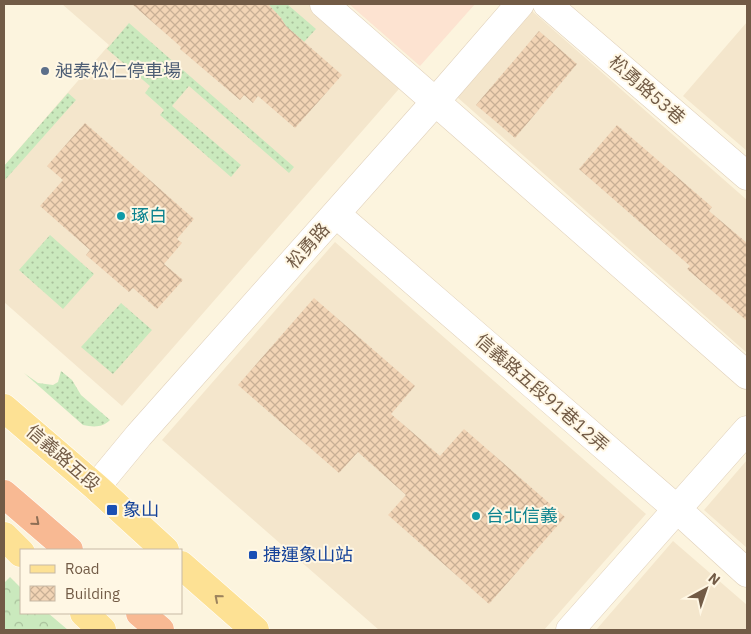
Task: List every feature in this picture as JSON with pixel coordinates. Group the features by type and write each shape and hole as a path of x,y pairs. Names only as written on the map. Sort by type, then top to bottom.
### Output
{"highway":[{"path":"4,494 68,549"},
{"path":"141,614 160,630"}],"main road":[{"name":"信義路五段","path":"4,408 96,487 164,549"},
{"path":"4,536 20,552"},
{"path":"182,566 255,630"},
{"path":"85,614 102,630"}],"street":[{"path":"324,4 747,375"},
{"name":"松勇路","path":"96,487 520,4"},
{"name":"松勇路53巷","path":"547,4 747,176"},
{"name":"信義路五段91巷12弄","path":"336,214 678,510 747,573"},
{"path":"570,630 747,430"}],"shaded area":[{"path":"62,4 315,4 405,82 122,406 4,302 4,166 109,45"},
{"path":"349,4 475,4 420,66"},
{"path":"532,11 747,200 747,353 457,97"},
{"path":"747,22 747,151 683,96"},
{"name":"台北信義","path":"335,242 646,514 544,630 379,630 162,440"},
{"path":"747,460 747,548 704,510"},
{"path":"673,541 747,605 747,630 596,630"}],"green space":[{"path":"268,4 287,4 316,29 304,42 286,26"},
{"path":"129,23 294,167 289,173 189,86 172,106 241,165 231,177 160,115 164,110 145,93 150,86 107,49"},
{"path":"68,93 76,100 4,181 4,166"},
{"path":"50,235 94,274 63,309 19,270"},
{"path":"121,303 152,330 113,374 81,347"},
{"path":"61,371 72,380 81,395 110,420 97,426 83,425 24,373 38,383 53,385 58,382"},
{"path":"10,577 20,587 20,614 49,614 68,630 4,630 4,583"}],"building":[{"path":"132,4 268,4 286,26 342,75 295,128 258,96 253,103 244,95 240,100 180,49 181,47"},
{"path":"539,31 577,64 515,138 476,105"},
{"name":"琢白","path":"85,123 194,219 177,239 182,243 164,264 183,280 157,309 133,288 129,292 86,255 90,250 40,206 63,180 47,166"},
{"path":"617,125 712,207 709,211 747,243 747,321 687,269 690,266 579,169"},
{"path":"314,298 415,386 391,414 440,456 464,429 565,517 489,604 388,515 406,495 358,452 339,473 238,385"}],"place":[{"name":"昶泰松仁停車場","path":"45,71"},
{"name":"琢白","path":"121,216"},
{"name":"象山","path":"112,510"},
{"name":"台北信義","path":"476,516"},
{"name":"捷運象山站","path":"253,555"}]}
